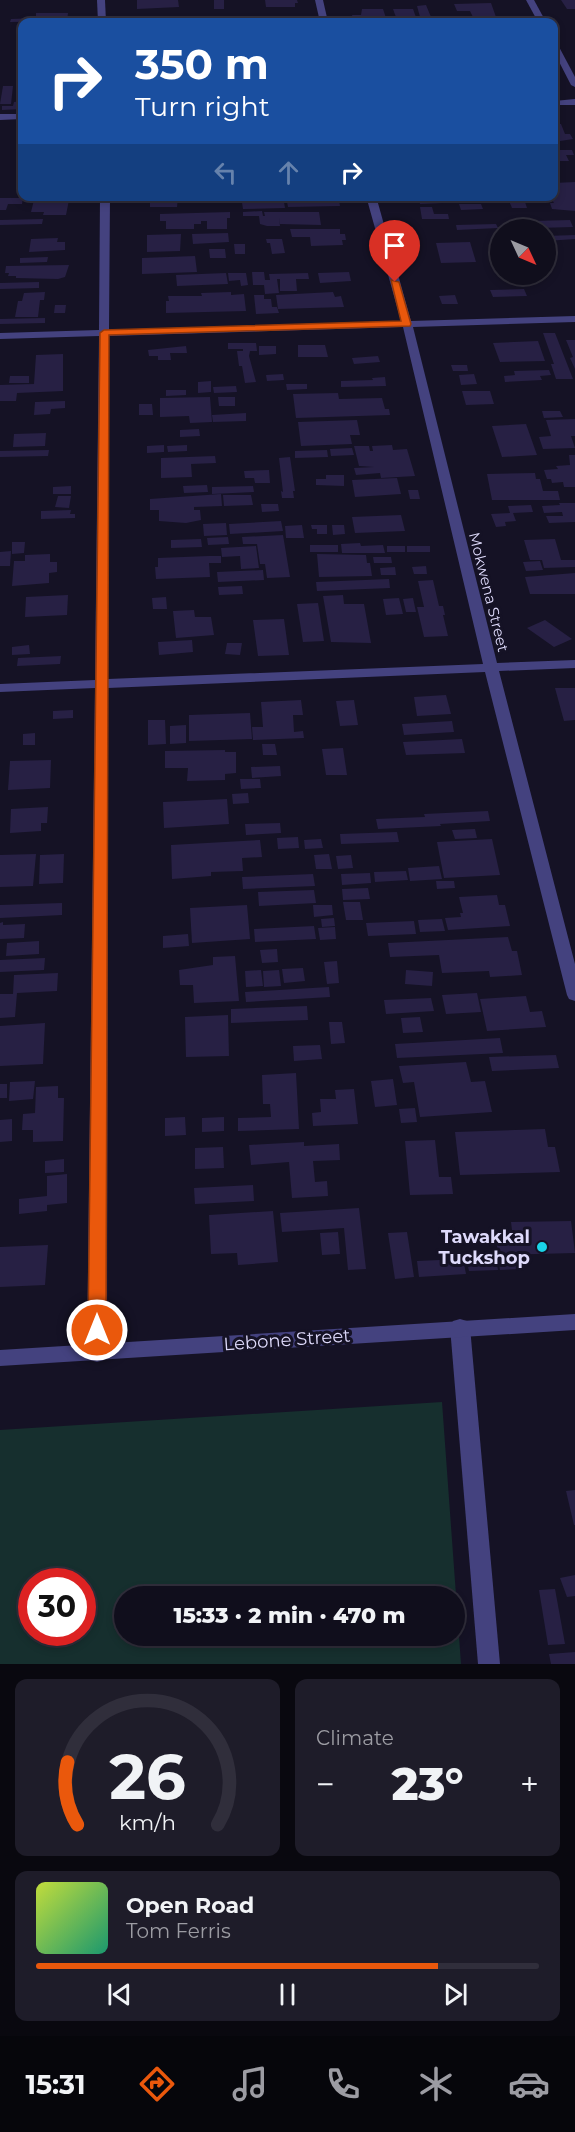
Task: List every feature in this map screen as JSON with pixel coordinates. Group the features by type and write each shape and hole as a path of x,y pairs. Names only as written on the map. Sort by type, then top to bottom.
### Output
{"street":[{"path":"101,0 102,18"},
{"path":"319,0 323,18"},
{"path":"530,0 540,18"},
{"path":"558,53 575,85"},
{"path":"558,102 575,102"},
{"path":"0,117 18,117"},
{"path":"97,1354 105,201"},
{"name":"Mokwena Street","path":"372,201 407,324 491,668 575,994"},
{"path":"0,336 575,319"},
{"path":"0,688 575,664"},
{"name":"Lebone Street","path":"0,1358 97,1354 460,1327 575,1322"},
{"path":"460,1327 489,1664"}],"green space":[{"path":"442,1402 455,1586 114,1586 114,1646 460,1646 461,1664 0,1664 0,1430"}],"building":[{"path":"137,0 178,0 179,7 137,9"},
{"path":"214,0 224,0 224,9 214,9"},
{"path":"265,0 297,0 298,3 295,3 295,7 266,7"},
{"path":"561,0 575,0 575,9 567,9"},
{"path":"491,3 496,17 473,17 470,11 457,11 454,4"},
{"path":"426,5 431,18 420,17 417,6"},
{"path":"362,9 383,9 386,18 353,18 352,15 361,15"},
{"path":"393,9 413,9 416,18 396,18"},
{"path":"36,13 68,13 67,18 36,18"},
{"path":"11,19 18,19 18,22 10,22"},
{"path":"3,86 13,86 11,104 0,104"},
{"path":"14,102 18,102 18,109 2,110 2,106 13,106"},
{"path":"558,124 561,124 565,134 570,134 573,139 558,141"},
{"path":"558,150 572,150 574,155 566,155 569,161 558,161"},
{"path":"575,182 575,211 552,209 550,203 558,201 558,183"},
{"path":"0,198 18,198 18,201 22,201 22,204 8,204 6,210 0,210"},
{"path":"34,201 69,201 66,215 43,215 44,212 31,212"},
{"path":"150,201 178,201 177,207 150,207"},
{"path":"242,201 284,202 285,208 243,209"},
{"path":"287,201 339,201 340,206 288,207"},
{"path":"419,201 442,201 443,203 420,204"},
{"path":"466,201 502,201 467,203"},
{"path":"509,201 525,201 527,208 512,208"},
{"path":"459,204 481,204 483,209 461,210"},
{"path":"420,207 432,207 434,214 448,214 449,219 422,219"},
{"path":"262,211 263,216 265,216 264,212 319,212 321,225 280,224 279,217 280,226 267,226 260,224 259,216 243,216 243,212"},
{"path":"230,212 230,218 227,218 227,229 207,229 207,221 201,221 201,224 194,224 194,229 166,229 166,221 160,221 160,214"},
{"path":"43,219 42,224 0,225 0,220"},
{"path":"556,220 570,220 573,227 556,227"},
{"path":"490,224 490,228 457,230 456,225"},
{"path":"290,229 340,229 340,234 345,234 346,240 342,240 343,245 311,246 310,237 292,237"},
{"path":"228,233 229,242 193,244 192,234"},
{"path":"181,234 180,251 147,252 147,235"},
{"path":"575,235 575,239 556,240 556,236"},
{"path":"58,238 57,242 65,242 65,250 29,252 31,239"},
{"path":"266,239 282,239 285,253 272,254 270,243 267,243"},
{"path":"470,242 476,262 441,263 436,243"},
{"path":"234,244 245,244 245,254 235,254"},
{"path":"209,249 225,249 226,258 210,258"},
{"path":"195,256 197,272 142,274 142,258"},
{"path":"48,257 47,262 20,263 20,258"},
{"path":"69,265 65,277 58,279 16,278 16,276 8,276 9,273 5,273 6,266"},
{"path":"252,272 264,272 265,280 270,280 269,274 308,273 309,279 296,279 297,291 280,291 280,279 277,279 279,293 265,294 264,285 253,285"},
{"path":"349,272 351,281 320,283 318,273"},
{"path":"226,273 228,284 177,286 176,275"},
{"path":"228,273 246,273 248,285 241,286 240,280 229,281"},
{"path":"39,282 39,288 0,289 0,283"},
{"path":"524,289 527,296 493,297 490,290"},
{"path":"45,292 44,300 40,300 38,317 15,317 18,301 22,301 24,293"},
{"path":"231,292 231,295 244,294 246,311 166,313 168,296 202,296 201,293"},
{"path":"333,292 335,297 341,296 344,307 278,309 276,295"},
{"path":"254,295 264,295 264,299 271,299 272,307 277,307 279,313 256,314"},
{"path":"455,295 458,304 442,304 439,296"},
{"path":"55,305 66,305 65,313 54,313"},
{"path":"45,318 45,323 0,324 0,319"},
{"path":"543,333 555,333 573,379 556,379 551,364 554,364"},
{"path":"566,340 575,340 575,369 570,358 573,357"},
{"path":"538,341 545,361 500,362 493,343"},
{"path":"228,343 256,343 257,351 250,351 249,356 256,382 245,383 237,351 243,351 243,349 228,349"},
{"path":"298,345 325,345 328,357 298,357"},
{"path":"186,346 187,353 170,353 171,360 158,360 158,356 149,356 148,350"},
{"path":"259,346 276,346 276,354 259,355"},
{"path":"63,354 63,391 17,393 16,401 0,401 0,385 34,384 36,355"},
{"path":"378,356 380,362 354,364 352,358"},
{"path":"451,365 467,365 468,371 453,371"},
{"path":"549,370 551,375 540,376 542,380 505,382 504,376 515,375 514,371"},
{"path":"283,374 284,380 267,381 266,375"},
{"path":"474,374 477,384 461,385 459,375"},
{"path":"10,376 29,376 29,383 9,383"},
{"path":"385,377 386,386 341,387 341,381 373,380 372,378"},
{"path":"211,381 211,392 198,393 198,382"},
{"path":"286,384 307,384 307,389 287,390"},
{"path":"236,386 237,392 214,393 213,387"},
{"path":"166,390 186,390 186,395 166,396"},
{"path":"462,391 490,391 494,404 466,405"},
{"path":"338,393 339,399 382,398 385,409 389,409 390,415 296,418 293,394"},
{"path":"210,397 212,422 190,423 189,416 160,417 160,398"},
{"path":"218,397 235,397 235,406 219,406"},
{"path":"65,401 65,408 51,409 50,414 34,415 35,402"},
{"path":"139,404 152,404 153,415 139,415"},
{"path":"542,411 560,411 563,417 544,418"},
{"path":"246,413 246,421 213,422 212,415"},
{"path":"575,419 575,436 571,436 575,448 543,449 539,437 551,436 546,420"},
{"path":"357,420 360,435 350,435 352,444 301,446 298,422"},
{"path":"526,424 537,455 502,457 492,426"},
{"path":"199,429 200,436 180,437 180,430"},
{"path":"46,433 45,446 13,447 14,434"},
{"path":"164,445 164,452 147,453 147,446"},
{"path":"187,445 187,451 168,452 167,446"},
{"path":"392,445 393,450 407,449 415,476 381,478 380,473 356,475 354,468 374,467 359,466 354,446 369,446 370,451 373,451 372,446"},
{"path":"352,448 354,455 331,456 330,449"},
{"path":"49,450 48,456 0,457 0,451"},
{"path":"327,450 328,457 295,458 295,451"},
{"path":"569,455 575,455 575,487 564,487 563,482 552,483 551,479 547,479 544,470 570,465"},
{"path":"215,456 216,463 191,464 192,477 161,478 161,458"},
{"path":"290,457 294,498 282,498 279,458"},
{"path":"269,470 270,483 255,483 254,478 245,478 244,471"},
{"path":"535,473 536,479 540,479 543,491 558,491 560,500 492,500 487,474"},
{"path":"326,475 344,475 344,486 316,485 316,479 326,479"},
{"path":"397,478 401,494 355,497 352,480"},
{"path":"207,485 208,492 184,493 183,486"},
{"path":"71,486 71,494 53,494 53,487"},
{"path":"253,486 254,492 212,494 212,487"},
{"path":"408,490 418,490 420,499 410,499"},
{"path":"221,494 222,506 194,507 194,510 200,510 201,520 186,523 159,521 159,510 150,510 150,499"},
{"path":"223,495 251,495 253,505 224,506"},
{"path":"58,496 71,496 69,508 55,507"},
{"path":"559,503 575,503 575,522 549,523 546,516 563,516 562,512 544,513 542,506 560,505"},
{"path":"261,504 278,504 279,511 262,512"},
{"path":"531,505 533,512 513,513 516,521 505,522 506,526 496,527 491,514 510,513 508,506"},
{"path":"71,510 70,514 75,514 75,518 41,519 41,511"},
{"path":"401,515 405,531 355,533 352,517"},
{"path":"281,521 283,531 230,534 229,524"},
{"path":"226,523 227,535 204,536 203,524"},
{"path":"302,525 304,538 286,538 285,526"},
{"path":"311,525 327,525 327,534 317,534 317,529 312,529"},
{"path":"332,525 344,525 345,534 333,535"},
{"path":"283,535 290,577 267,578 265,564 260,564 257,544 243,544 242,537"},
{"path":"228,537 229,544 208,545 207,538"},
{"path":"201,539 202,547 171,548 171,540"},
{"path":"555,539 561,560 575,560 575,567 544,568 542,560 530,560 524,540"},
{"path":"12,542 25,542 24,553 12,554"},
{"path":"360,543 361,546 383,545 385,553 342,553 341,544"},
{"path":"310,545 338,545 338,552 310,552"},
{"path":"256,546 259,568 241,569 240,556 222,557 221,548"},
{"path":"387,546 405,546 405,552 387,552"},
{"path":"407,546 430,546 430,552 407,552"},
{"path":"11,551 10,566 0,566 0,552"},
{"path":"50,554 50,562 57,562 57,572 49,573 49,583 12,586 14,561 25,561 25,555"},
{"path":"317,554 366,555 372,576 319,577"},
{"path":"221,556 221,563 209,563 210,577 156,579 155,567 158,567 158,558"},
{"path":"373,557 391,557 392,563 374,563"},
{"path":"540,561 543,570 526,571 523,562"},
{"path":"426,566 427,574 414,574 412,567"},
{"path":"395,567 396,575 381,575 380,568"},
{"path":"263,570 264,580 218,582 217,572"},
{"path":"575,573 575,594 530,594 525,577"},
{"path":"389,579 390,588 317,591 316,582"},
{"path":"433,580 439,606 443,606 448,636 424,637 417,607 424,607 418,581"},
{"path":"242,586 243,594 219,595 218,587"},
{"path":"68,595 67,615 25,617 26,597"},
{"path":"343,595 344,604 364,604 371,643 331,642 323,596"},
{"path":"166,597 167,609 153,609 152,598"},
{"path":"399,598 403,614 386,615 383,599"},
{"path":"413,598 416,612 406,612 403,599"},
{"path":"318,603 324,641 303,642 297,604"},
{"path":"194,610 195,617 211,617 214,635 176,638 173,611"},
{"path":"284,619 289,655 258,656 253,620"},
{"path":"545,620 572,639 554,647 527,628"},
{"path":"192,640 193,652 159,655 158,642"},
{"path":"227,643 242,643 240,655 225,654"},
{"path":"29,645 30,654 12,655 12,647"},
{"path":"61,656 60,664 17,666 18,658"},
{"path":"555,688 575,688 575,720 564,721"},
{"path":"446,695 451,714 417,716 414,697"},
{"path":"301,700 303,715 293,715 294,732 303,731 304,738 253,740 252,727 263,727 261,702"},
{"path":"354,700 358,725 340,726 336,701"},
{"path":"73,710 73,718 53,719 53,711"},
{"path":"250,713 252,739 189,741 189,715"},
{"path":"148,720 165,720 166,744 148,745"},
{"path":"452,721 454,732 404,735 402,724"},
{"path":"186,725 186,743 170,744 170,726"},
{"path":"35,733 35,745 23,745 23,734"},
{"path":"462,739 465,753 406,755 403,742"},
{"path":"262,744 275,744 277,755 263,755"},
{"path":"343,748 347,775 326,775 322,749"},
{"path":"225,750 225,752 236,752 236,773 225,774 225,780 187,781 188,768 165,768 165,751"},
{"path":"51,760 50,788 8,790 10,761"},
{"path":"280,766 281,776 252,778 251,767"},
{"path":"240,779 260,779 261,788 241,789"},
{"path":"248,793 249,803 233,804 232,794"},
{"path":"227,799 229,824 164,828 163,802"},
{"path":"48,807 47,823 41,823 41,831 10,833 11,809"},
{"path":"488,811 490,821 440,824 441,826 378,829 376,819 425,817 424,814"},
{"path":"280,823 281,833 246,835 245,824"},
{"path":"475,829 477,838 455,839 452,830"},
{"path":"397,832 399,842 341,844 340,834"},
{"path":"298,837 299,848 278,849 277,838"},
{"path":"321,839 323,848 305,849 304,840"},
{"path":"492,839 500,875 444,878 437,842"},
{"path":"260,840 262,857 242,858 243,871 211,872 211,876 172,879 171,845"},
{"path":"36,854 33,886 0,887 0,855"},
{"path":"64,854 63,883 39,884 40,855"},
{"path":"329,854 332,869 316,869 314,855"},
{"path":"351,855 353,868 338,869 336,856"},
{"path":"439,866 442,879 410,881 408,868"},
{"path":"406,871 408,880 375,882 374,872"},
{"path":"370,873 371,883 342,885 341,874"},
{"path":"313,874 315,886 243,889 242,877"},
{"path":"436,881 454,881 455,888 437,889"},
{"path":"368,888 370,899 343,900 342,889"},
{"path":"314,890 316,903 259,906 258,892"},
{"path":"497,895 499,905 505,905 510,926 448,930 445,918 461,917 460,913 463,913 459,897"},
{"path":"343,902 360,902 363,920 346,920"},
{"path":"62,903 62,915 0,918 0,905"},
{"path":"247,905 250,939 192,943 190,908"},
{"path":"313,905 332,905 333,915 314,917"},
{"path":"334,918 335,926 322,927 321,919"},
{"path":"442,919 445,931 420,932 418,920"},
{"path":"414,921 416,934 368,936 366,923"},
{"path":"3,922 3,925 25,924 24,938 0,939 0,923"},
{"path":"314,926 316,939 255,942 254,929"},
{"path":"335,927 336,939 320,940 318,928"},
{"path":"188,934 189,946 163,948 163,936"},
{"path":"508,937 512,951 517,951 522,975 490,977 489,971 442,973 439,955 390,957 388,943"},
{"path":"39,941 39,954 6,956 7,943"},
{"path":"277,949 278,962 262,963 260,950"},
{"path":"235,956 239,1001 194,1003 193,985 180,985 179,970 213,965 213,957"},
{"path":"45,958 44,970 0,972 0,960"},
{"path":"337,961 339,983 327,984 324,962"},
{"path":"303,968 305,981 284,983 282,969"},
{"path":"261,970 263,986 246,987 245,971"},
{"path":"279,970 281,986 264,987 263,971"},
{"path":"406,970 433,972 432,986 405,984"},
{"path":"58,973 57,991 17,993 15,1017 0,1018 0,994 13,994 14,975"},
{"path":"329,987 330,997 246,1002 245,992"},
{"path":"477,993 481,1012 446,1014 442,995"},
{"path":"526,996 530,1012 542,1011 546,1027 487,1031 480,999"},
{"path":"431,998 434,1011 386,1014 384,1000"},
{"path":"307,1006 308,1020 231,1023 231,1009"},
{"path":"228,1015 229,1056 186,1057 185,1017"},
{"path":"420,1017 423,1032 403,1033 401,1018"},
{"path":"329,1022 342,1022 345,1043 331,1044"},
{"path":"45,1023 43,1064 0,1066 0,1026"},
{"path":"500,1038 503,1053 397,1058 395,1044"},
{"path":"320,1045 322,1059 294,1061 293,1046"},
{"path":"556,1055 559,1068 492,1071 489,1057"},
{"path":"466,1062 471,1082 485,1081 492,1112 420,1117 414,1082 403,1083 399,1066"},
{"path":"296,1073 299,1129 238,1131 238,1118 271,1117 270,1104 263,1104 262,1075"},
{"path":"393,1079 397,1105 375,1107 371,1081"},
{"path":"35,1081 33,1099 9,1101 10,1082"},
{"path":"0,1084 7,1084 7,1098 0,1098"},
{"path":"58,1086 58,1098 64,1098 63,1141 33,1142 33,1130 22,1130 23,1114 35,1113 36,1087"},
{"path":"354,1089 358,1124 313,1126 312,1113 321,1112 320,1099 336,1099 335,1090"},
{"path":"415,1108 417,1122 401,1123 399,1109"},
{"path":"185,1117 186,1135 165,1136 165,1118"},
{"path":"224,1117 224,1131 202,1132 202,1118"},
{"path":"12,1119 12,1141 0,1142 0,1120"},
{"path":"545,1129 548,1147 555,1147 560,1172 460,1175 455,1132"},
{"path":"435,1140 439,1177 451,1177 453,1194 410,1195 405,1141"},
{"path":"304,1142 304,1146 339,1144 340,1160 313,1161 315,1182 327,1181 328,1196 292,1198 289,1162 251,1165 249,1145"},
{"path":"223,1147 224,1168 195,1169 195,1148"},
{"path":"64,1159 64,1172 45,1173 45,1161"},
{"path":"67,1174 67,1203 47,1205 47,1211 19,1214 19,1199 47,1196 47,1176"},
{"path":"253,1185 254,1201 195,1204 194,1188"},
{"path":"359,1208 366,1269 348,1270 344,1228 282,1232 280,1213"},
{"path":"273,1211 278,1262 238,1265 237,1253 211,1254 209,1215"},
{"path":"571,1221 575,1253 498,1255 495,1230 512,1230 511,1222"},
{"path":"338,1232 340,1254 322,1255 320,1233"},
{"path":"407,1232 414,1277 395,1279 388,1233"},
{"path":"48,1245 45,1285 0,1287 0,1247"},
{"path":"495,1255 498,1270 469,1271 466,1257"},
{"path":"498,1257 517,1257 519,1269 500,1270"},
{"path":"463,1259 466,1274 419,1277 417,1261"},
{"path":"575,1490 575,1525 574,1525 566,1491"},
{"path":"575,1575 575,1596 567,1597 560,1578"},
{"path":"555,1589 565,1644 548,1645 539,1590"},
{"path":"575,1652 575,1664 551,1664 549,1654"}],"place":[{"name":"Tawakkal Tuckshop","path":"542,1247"}],"route":[{"path":"97,1330 104,333 407,324 395,282"}]}
